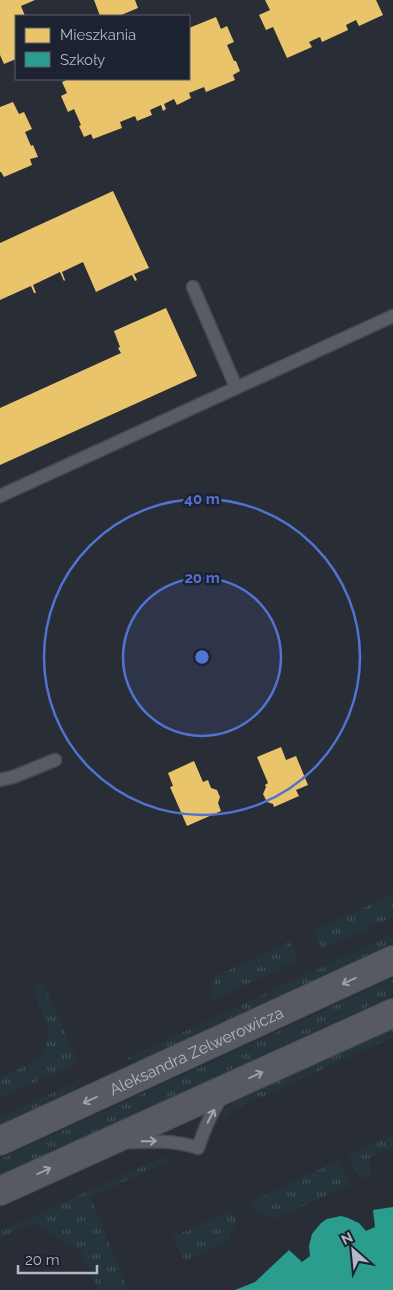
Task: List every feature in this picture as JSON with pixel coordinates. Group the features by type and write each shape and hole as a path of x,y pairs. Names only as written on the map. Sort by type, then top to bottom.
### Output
{"street":[{"name":"Aleksandra Zelwerowicza","path":"0,1141 393,960"},
{"path":"0,1191 393,1013"}],"lane":[{"path":"193,287 236,387"},
{"path":"0,496 393,316"},
{"path":"0,780 13,777 55,760"},
{"path":"101,1145 152,1141 177,1142 198,1148 213,1111 230,1086"}],"green space":[{"path":"393,894 393,917 321,950 314,931"},
{"path":"393,934 393,944 366,957 142,1060 123,1060"},
{"path":"290,942 298,960 213,1000 210,995 216,976"},
{"path":"393,978 393,995 0,1176 0,1159"},
{"path":"43,983 76,1058 75,1064 0,1098 0,1077 41,1059 50,1032 32,987"},
{"path":"393,1028 393,1037 231,1111 227,1117 221,1119 225,1110 235,1101"},
{"path":"82,1079 71,1092 0,1125 0,1118"},
{"path":"393,1135 393,1147 369,1158 371,1175 360,1180 349,1156"},
{"path":"163,1158 172,1160 90,1197 128,1290 98,1290 81,1251 33,1223 0,1238 0,1232"},
{"path":"339,1160 350,1185 276,1218 255,1211 250,1202"},
{"path":"231,1210 237,1221 228,1241 185,1261 173,1237"}],"building: Mieszkania":[{"path":"0,0 35,0 21,6 25,15 15,15 15,59 4,64 0,55"},
{"path":"94,0 135,0 138,8 121,15 100,15"},
{"path":"265,0 376,0 383,15 359,26 356,20 346,25 348,30 322,42 320,37 309,42 312,47 287,58 273,27 266,30 259,15 270,10"},
{"path":"216,17 221,29 227,26 234,42 227,45 240,71 233,75 235,80 206,92 204,87 189,93 191,98 177,105 174,99 164,104 166,109 163,111 161,105 150,110 152,115 137,121 135,116 120,122 122,128 93,139 91,134 84,137 74,109 68,112 61,96 67,93 62,82 67,80 190,80 190,28"},
{"path":"13,102 19,114 24,112 32,129 25,132 38,157 30,159 32,165 4,177 0,172 0,107"},
{"path":"113,191 149,268 134,274 137,280 135,281 132,275 96,292 83,262 62,272 64,281 60,272 33,285 36,293 34,293 31,286 0,300 0,243"},
{"path":"166,308 197,376 0,465 0,408 121,353 114,331"},
{"path":"281,747 286,760 296,756 308,785 296,790 299,796 274,807 273,804 267,802 263,794 265,785 268,783 257,757"},
{"path":"194,761 203,782 208,780 211,788 217,790 220,797 218,803 221,811 187,826 170,787 173,786 168,773"}],"building: Szkoły":[{"path":"393,1207 393,1290 235,1290 255,1282 289,1250 302,1262 310,1256 309,1246 312,1234 327,1219 341,1216 348,1218 359,1223 366,1231 375,1227 373,1210"}]}
